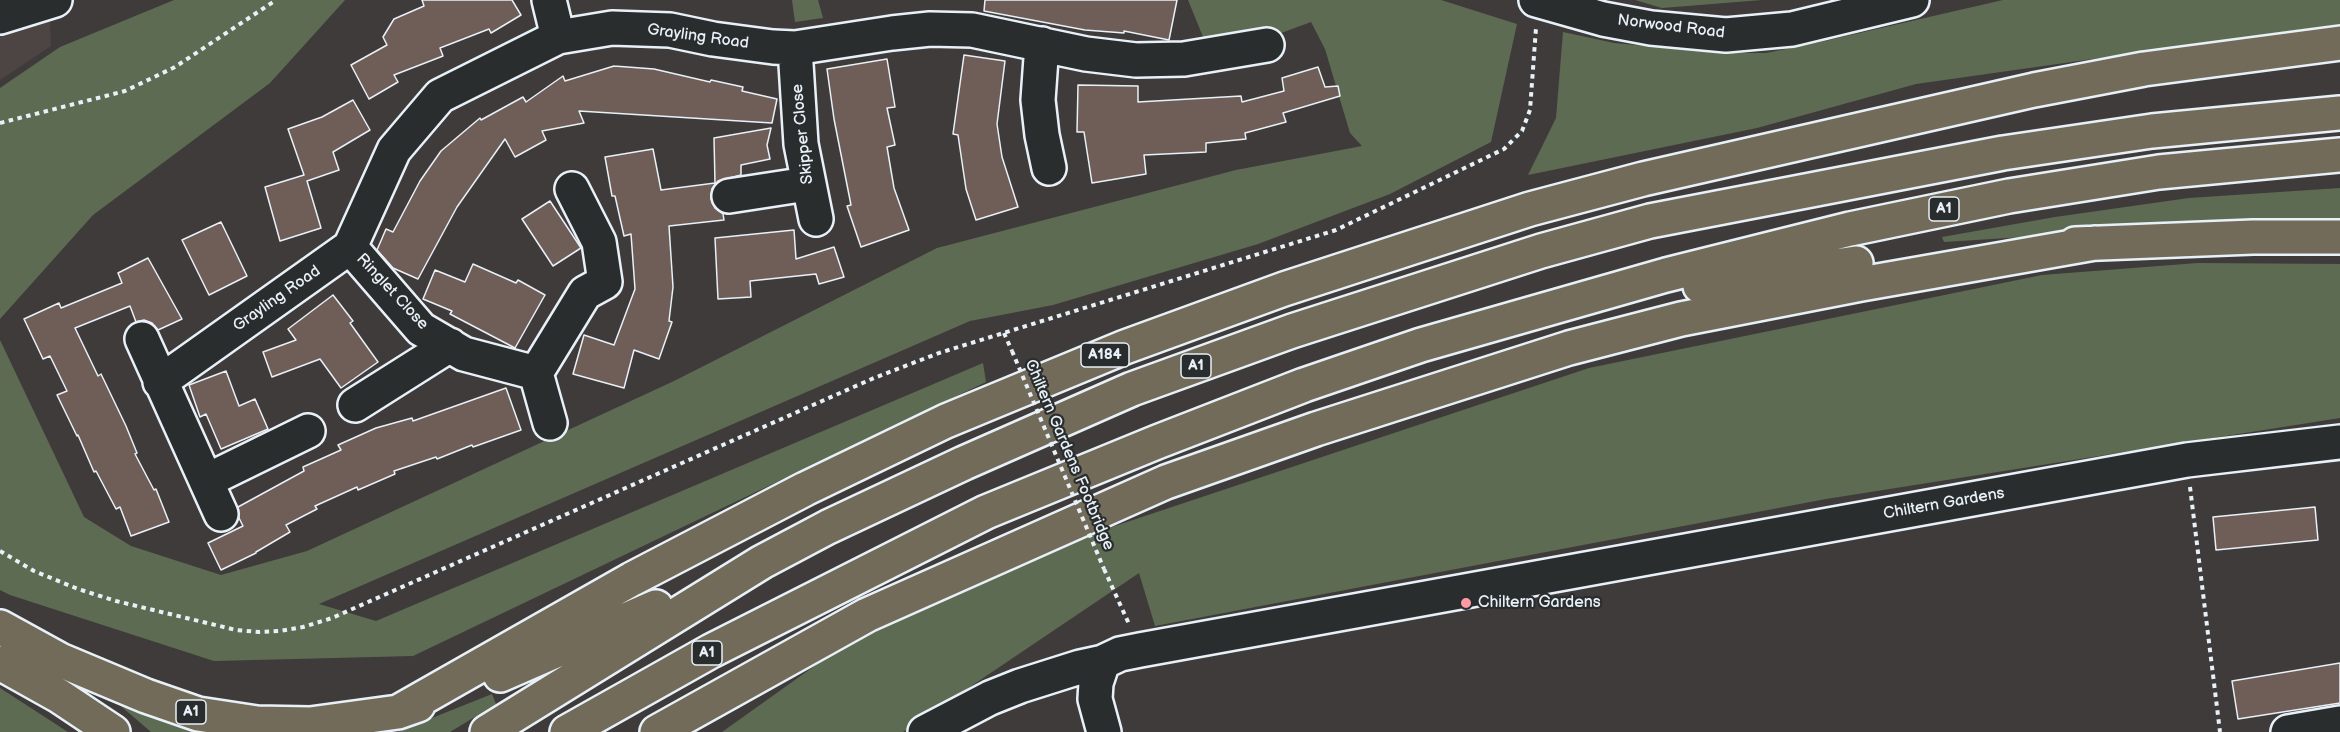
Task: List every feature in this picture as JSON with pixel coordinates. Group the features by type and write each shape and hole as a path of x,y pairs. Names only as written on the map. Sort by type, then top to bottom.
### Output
{"highway":[{"name":"A1","path":"1650,221 1864,129 2034,90 2144,69 2340,43"},
{"name":"A1","path":"487,732 762,562 828,527 964,463 1132,389 1292,331 1541,251 1650,221 2003,153 2152,132 2340,113"},
{"name":"A184","path":"398,712 632,579 805,489 946,421 1125,347 1295,285 1530,209 1643,179 1864,129"},
{"name":"A1","path":"567,732 711,651 986,512 1199,425 1400,352 1666,275 1850,229 2009,196 2159,172 2340,155"},
{"name":"A1","path":"1555,306 1857,263 2095,243 2253,237 2340,237"},
{"path":"655,732 867,615 1166,482 1316,429 1569,348 1680,319 1861,284 2095,243"},
{"name":"A1","path":"0,627 60,660 146,696 198,714 257,723 310,724 398,712 472,687 762,562"},
{"path":"655,732 850,580"},
{"path":"0,663 59,696 113,732"}],"street":[{"path":"0,17 55,0"},
{"path":"549,0 558,37"},
{"name":"Norwood Road","path":"1537,0 1603,19 1651,28 1726,35 1810,26 1912,0"},
{"name":"Grayling Road","path":"160,382 350,247 394,150 440,96 558,37 612,28 670,30 713,39 795,48 930,29 972,30 1086,54 1136,60 1184,59 1267,45"},
{"path":"1042,44 1038,100 1049,168"},
{"name":"Skipper Close","path":"795,48 801,144 807,184 816,219"},
{"path":"729,195 807,184"},
{"path":"550,423 536,373 585,293 605,282 599,243 572,189"},
{"name":"Ringlet Close","path":"350,247 422,329 464,354 536,373"},
{"path":"142,339 221,514"},
{"path":"355,405 450,345"},
{"path":"206,481 308,432"},
{"name":"Chiltern Gardens","path":"925,732 990,698 1020,686 1103,662 1120,654 2187,460 2340,442"},
{"path":"1103,662 1096,683 1095,699 1104,732"},
{"path":"2288,732 2340,723"}],"path":[{"path":"0,123 125,91 175,67 276,0"},
{"path":"0,552 34,571 78,589 116,601 236,630 259,632 303,627 332,618 874,378 939,353 1336,230 1504,149 1522,131 1530,110 1537,0"},
{"name":"Chiltern Gardens Footbridge","path":"1004,333 1140,650"},
{"path":"2187,460 2220,732"}],"shaded area":[{"path":"0,0 49,0 51,46 0,80"}],"green space":[{"path":"174,0 345,0 270,83 93,215 0,319 0,88 60,47"},
{"path":"792,0 818,0 823,18 795,22"},
{"path":"1188,0 1441,0 1517,24 1491,142 1390,194 1258,244 1053,305 970,321 319,604 376,621 983,363 986,382 413,656 214,661 0,590 0,340 84,517 131,546 221,575 307,551 674,381 937,248 1236,170 1362,146 1350,133 1325,49 1311,22 1273,36 1208,49"},
{"path":"1635,0 1762,0 1662,8"},
{"path":"2003,0 2340,0 2340,24 1916,84 1757,128 1528,175 1556,118 1563,32 1614,43 1721,53 1766,53"},
{"path":"2340,188 2340,227 2102,232 1944,242 1942,237 2055,217 2189,198"},
{"path":"2198,263 2340,264 2340,418 1826,499 1155,626 1139,573 903,732 722,732 844,645 1073,540 1589,368 2042,275"},
{"path":"0,688 68,732 0,732"},
{"path":"492,694 496,704 450,732 397,732"},
{"path":"115,701 217,732 151,732"}],"building":[{"path":"422,0 512,0 521,15 491,33 489,29 440,48 443,56 394,75 398,82 369,99 351,65 387,45 383,37 394,19 424,6"},
{"path":"985,0 1177,0 1169,40 1124,31 1124,33 1085,30 984,11"},
{"path":"964,55 1005,61 997,124 1002,157 1018,207 976,220 966,189 958,135 953,134"},
{"path":"887,59 895,107 887,108 895,145 887,147 894,188 909,230 861,247 847,206 851,205 827,69"},
{"path":"614,66 654,69 710,82 711,80 743,87 742,91 777,99 772,123 579,111 584,123 542,131 546,140 515,157 505,139 457,207 418,279 393,268 377,250 386,229 393,232 420,181 441,151 480,118 481,120 523,97 526,102 563,76 565,81"},
{"path":"1318,67 1325,87 1338,86 1340,96 1283,113 1286,122 1245,133 1246,139 1206,143 1206,152 1144,155 1146,174 1092,183 1084,132 1077,132 1078,85 1138,86 1138,102 1241,96 1242,102 1284,91 1282,78"},
{"path":"353,100 370,130 333,152 339,170 307,181 321,228 280,241 265,187 304,175 288,129 322,117"},
{"path":"771,128 767,145 770,159 741,165 741,175 718,181 712,189 711,199 715,208 723,214 724,220 669,226 673,287 669,321 672,322 659,359 634,350 624,388 573,374 584,335 614,345 635,289 631,234 624,236 615,196 612,196 605,157 653,149 661,190 715,183 714,138"},
{"path":"550,201 581,248 553,266 522,219"},
{"path":"221,222 247,276 209,295 182,240"},
{"path":"794,230 796,259 834,247 844,277 819,284 816,274 750,281 751,297 718,299 715,238"},
{"path":"148,258 182,319 158,330 152,323 144,320 136,322 130,306 75,328 98,376 101,374 126,426 137,453 135,454 154,490 156,489 169,522 131,536 120,507 116,509 96,471 94,472 57,395 67,391 50,356 43,359 24,319 59,303 61,308 122,283 118,273"},
{"path":"473,264 516,283 518,280 545,295 515,348 450,314 452,311 423,299 435,270 465,282"},
{"path":"333,295 353,321 350,323 378,362 341,388 320,359 272,377 263,352 296,340 288,329"},
{"path":"226,371 239,406 255,399 268,429 221,449 206,414 200,417 189,385"},
{"path":"506,388 521,430 394,471 395,474 358,490 357,487 315,506 317,509 286,525 290,532 256,553 221,570 208,543 243,526 239,518 238,507 304,471 303,467 341,450 338,445 376,428 412,418 413,421"},
{"path":"2315,507 2318,540 2216,550 2213,517"},
{"path":"2340,663 2340,703 2238,719 2232,681"}],"place":[{"name":"Chiltern Gardens","path":"1466,603"}]}
